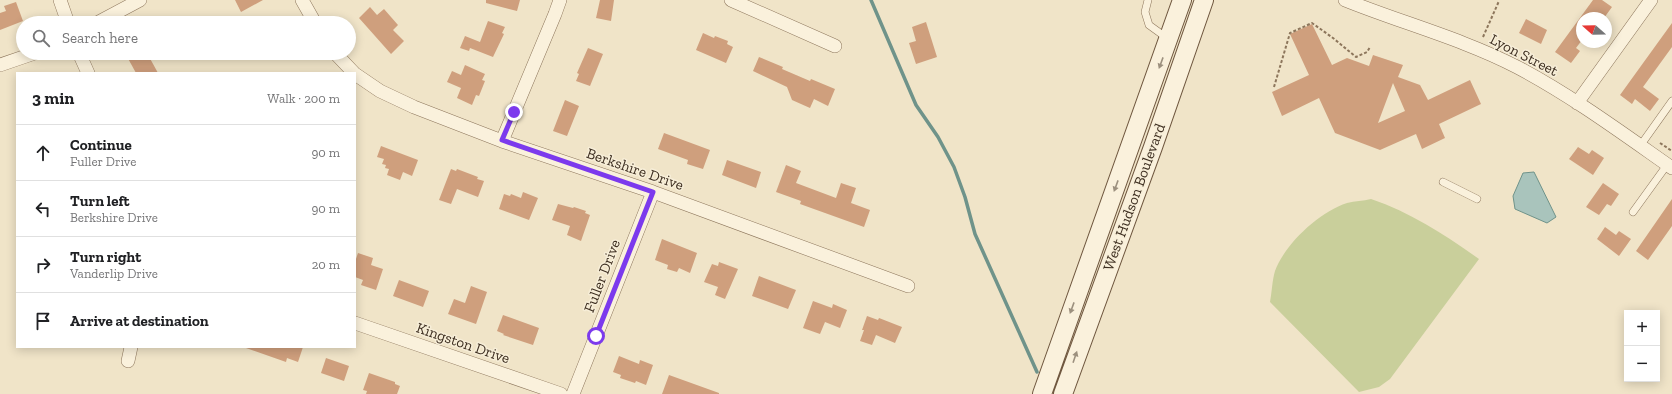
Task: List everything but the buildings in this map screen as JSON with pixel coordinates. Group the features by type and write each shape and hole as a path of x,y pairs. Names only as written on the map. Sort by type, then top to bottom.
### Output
{"main road":[{"name":"West Hudson Boulevard","path":"1042,394 1182,0"},
{"name":"West Hudson Boulevard","path":"1063,394 1153,147 1204,0"}],"street":[{"path":"60,0 66,16"},
{"path":"110,16 140,0"},
{"path":"302,0 311,16"},
{"path":"502,140 550,28 560,0"},
{"path":"731,0 835,46"},
{"name":"Lyon Street","path":"1345,0 1368,4 1493,56 1528,73 1577,103 1670,167"},
{"path":"1577,103 1651,0"},
{"path":"0,65 16,60"},
{"path":"82,60 88,72"},
{"name":"Berkshire Drive","path":"341,60 352,72"},
{"name":"Berkshire Drive","path":"356,75 380,91 414,107 502,140 653,192 908,286"},
{"name":"Fuller Drive","path":"573,394 653,192"},
{"name":"Kingston Drive","path":"356,323 561,394"},
{"path":"128,361 131,348"}],"lane":[{"path":"1148,0 1145,12 1148,25 1169,39"},
{"path":"1640,146 1672,100"},
{"path":"1633,212 1670,167"},
{"path":"1443,182 1477,199"}],"path":[{"path":"1483,37 1499,1"},
{"path":"1274,87 1290,33 1312,23 1356,57 1367,52 1370,47"}],"green space":[{"path":"1371,199 1428,225 1479,259 1390,379 1379,387 1359,392 1270,302 1275,271 1287,250 1304,230 1336,207 1347,203"}],"water":[{"path":"1534,172 1556,217 1547,223 1515,209 1513,196 1523,173"}],"waterway":[{"path":"871,0 916,105 938,137 954,167 965,197 975,234 1037,372"}],"route":[{"path":"514,112 502,140 653,192 596,336"}]}
